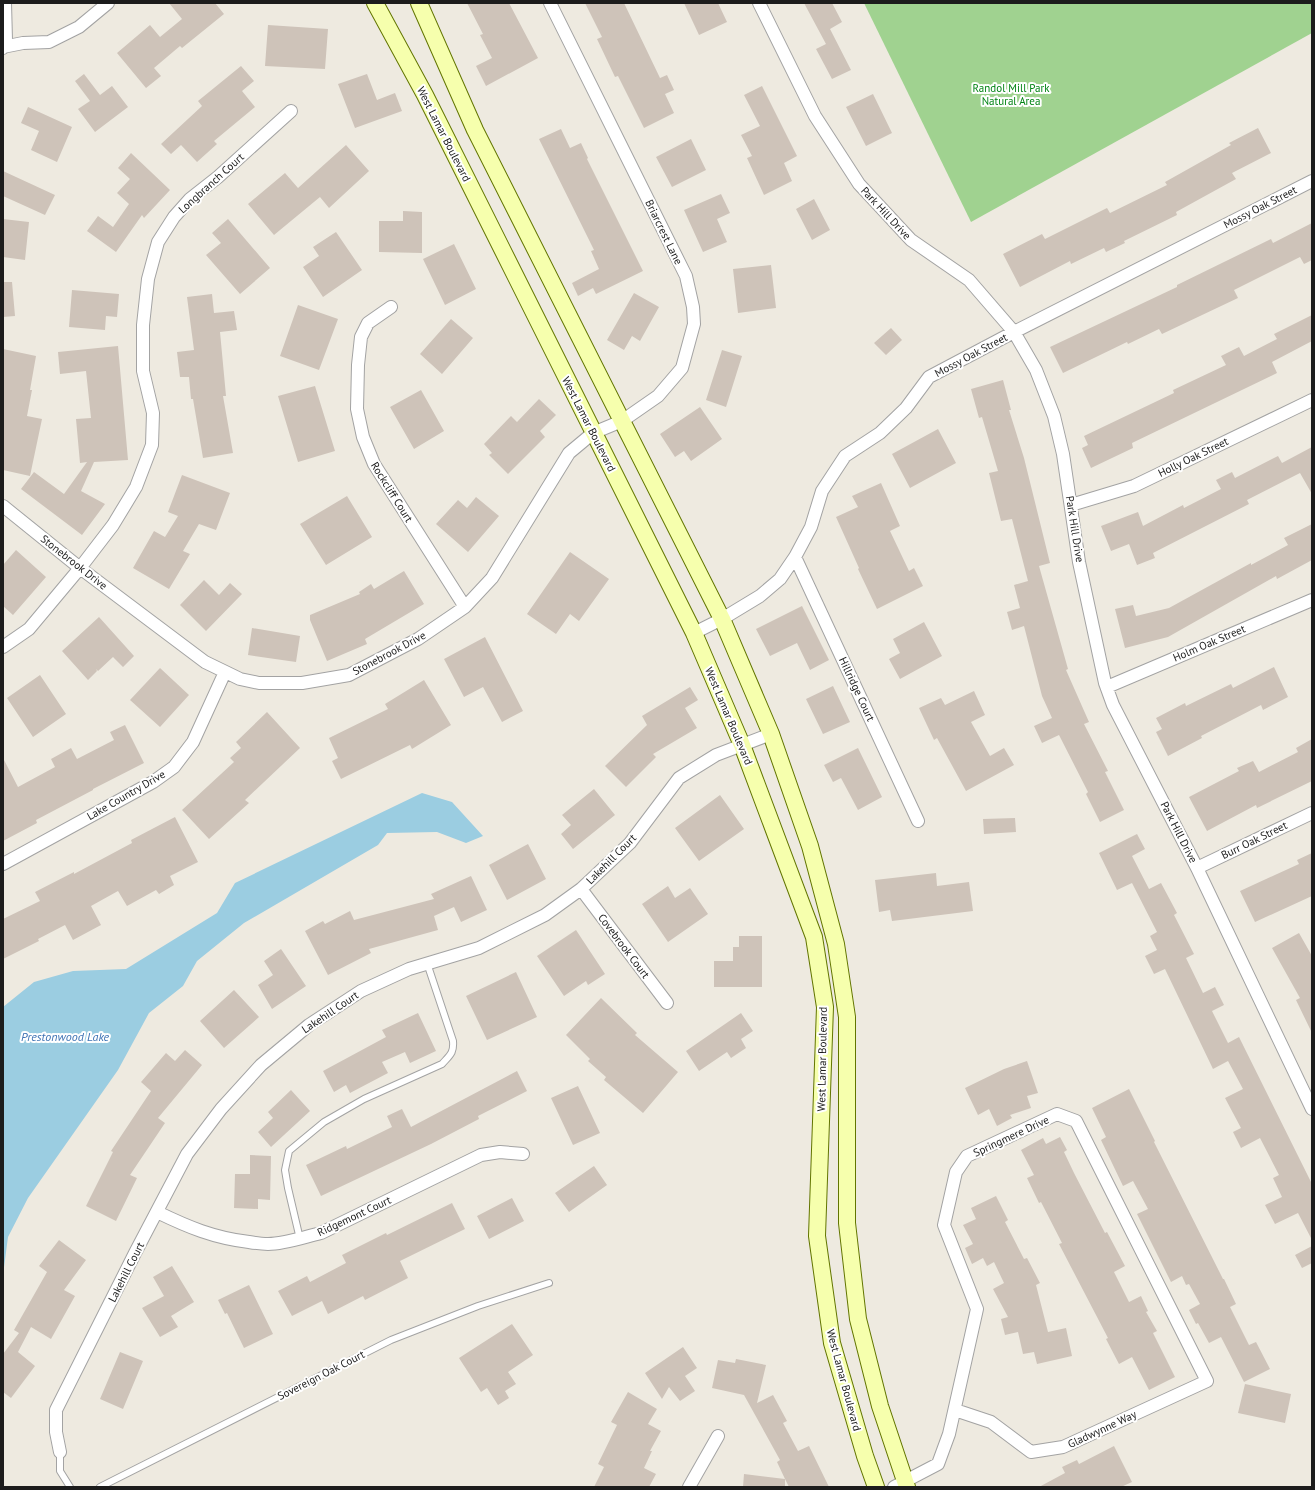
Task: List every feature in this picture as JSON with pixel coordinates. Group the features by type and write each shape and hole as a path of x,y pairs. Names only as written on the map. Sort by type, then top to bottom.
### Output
{"main road":[{"name":"West Lamar Boulevard","path":"375,3 425,95 694,633 742,745 814,937 825,1007 816,1236 832,1343 865,1456 876,1487"},
{"name":"West Lamar Boulevard","path":"419,3 475,130 722,619 771,734 810,846 836,944 847,1017 848,1224 858,1319 902,1485"}],"street":[{"path":"3,48 6,40 5,3"},
{"path":"3,48 23,43 49,42 79,27 108,3"},
{"name":"Briarcrest Lane","path":"550,3 686,276 693,307 694,324 682,368 658,396 622,421 594,433"},
{"name":"Park Hill Drive","path":"759,3 815,116 859,184 911,240 970,280 1014,332 1036,370 1054,416 1071,505 1079,562 1106,687 1113,705 1197,868 1312,1109"},
{"name":"Longbranch Court","path":"3,647 29,629 80,568 112,525 136,487 152,445 153,413 143,371 143,325 148,279 158,242 174,217 190,199 218,177 291,111"},
{"name":"Mossy Oak Street","path":"694,633 722,619 760,596 780,579 795,557 811,527 822,491 845,456 880,433 906,408 929,377 1014,332 1312,181"},
{"name":"Rockcliff Court","path":"391,306 368,323 360,337 357,409 363,437 374,464 465,607"},
{"name":"Holly Oak Street","path":"1071,505 1134,486 1312,400"},
{"name":"Stonebrook Drive","path":"3,506 80,568 205,662 240,679 259,684 302,683 349,675 418,639 465,607 492,578 569,453 594,433"},
{"name":"Hillridge Court","path":"795,557 918,821"},
{"name":"Holm Oak Street","path":"1106,687 1312,600"},
{"name":"Lake Country Drive","path":"3,864 153,782 174,767 193,742 225,672"},
{"name":"Lakehill Court","path":"60,1452 56,1432 56,1410 187,1154 221,1109 261,1065 309,1025 361,991 410,969 479,948 545,916 581,889 630,843 679,778 716,755 771,734"},
{"name":"Burr Oak Street","path":"1197,868 1312,813"},
{"name":"Covebrook Court","path":"581,889 667,1003"},
{"name":"Springmere Drive","path":"902,1485 938,1464 949,1434 978,1309 944,1225 956,1172 967,1156 1057,1114 1076,1121 1207,1381"},
{"name":"Ridgemont Court","path":"157,1212 190,1228 214,1236 237,1241 268,1244 300,1239 321,1232 481,1155 500,1152 523,1154"},
{"name":"Gladwynne Way","path":"955,1410 991,1422 1031,1452 1064,1447 1207,1381"},
{"path":"688,1487 718,1436"}],"lane":[{"path":"300,1239 285,1170 289,1151 324,1122 364,1099 442,1064 451,1054 453,1049 453,1041 450,1029 427,964"},
{"name":"Sovereign Oak Court","path":"100,1487 391,1340 478,1306 549,1283"},
{"path":"60,1452 60,1471 70,1487"}],"green space":[{"name":"Randol Mill Park Natural Area","path":"864,3 1312,3 1312,33 971,222"}],"water":[{"name":"Prestonwood Lake","path":"422,793 452,802 483,836 466,843 437,832 387,833 378,845 244,923 197,961 183,986 149,1013 118,1070 28,1198 8,1237 3,1275 3,1007 34,982 73,971 126,969 217,913 235,883"}],"building":[{"path":"169,3 215,3 224,14 182,48 180,46 154,68 161,76 146,88 117,53 150,25 160,37 182,19"},
{"path":"467,3 509,3 538,58 486,86 476,66 492,58 480,35 483,34"},
{"path":"585,3 624,3 660,78 667,75 674,90 665,94 674,113 644,128 618,76 615,77 597,39 602,37"},
{"path":"684,3 718,3 727,22 699,35"},
{"path":"804,3 832,3 842,22 830,29 851,70 832,79 816,49 826,44"},
{"path":"268,25 328,29 325,69 265,66"},
{"path":"241,66 254,81 242,91 255,107 214,141 217,144 197,162 181,145 171,154 161,144 202,106 198,101"},
{"path":"84,74 100,95 112,86 128,107 95,132 78,109 90,101 75,81"},
{"path":"367,74 377,100 395,93 402,111 355,128 338,84"},
{"path":"762,86 797,156 784,163 792,181 764,195 747,158 752,156 741,135 760,126 744,95"},
{"path":"873,94 892,133 866,146 846,107"},
{"path":"28,107 72,127 57,162 31,150 39,131 21,123"},
{"path":"1258,128 1271,153 1232,173 1236,179 1176,212 1177,215 1124,241 1125,243 1106,252 1104,248 1071,264 1070,261 1020,287 1003,254 1042,234 1045,239 1107,208 1110,213 1167,185 1165,182 1231,145 1229,143"},
{"path":"561,129 570,148 581,143 588,158 587,159 643,271 596,294 593,288 578,296 572,283 599,269 591,251 594,250 539,139"},
{"path":"691,139 706,170 672,187 656,157"},
{"path":"346,145 369,171 329,208 320,197 274,235 248,204 285,173 298,188"},
{"path":"131,153 170,190 144,218 142,215 116,252 87,231 98,216 113,227 129,204 117,193 130,179 118,168"},
{"path":"3,171 55,195 45,215 3,196"},
{"path":"721,194 730,213 717,219 727,242 703,252 684,210"},
{"path":"814,199 830,230 812,240 796,209"},
{"path":"403,211 422,212 422,253 379,252 379,221 403,221"},
{"path":"3,219 29,222 25,260 3,257"},
{"path":"228,219 270,268 240,294 206,255 221,243 212,233"},
{"path":"1312,223 1312,260 1304,264 1300,257 1234,290 1238,298 1162,334 1159,329 1128,344 1127,342 1063,373 1050,347 1177,287 1177,285 1271,239 1273,243"},
{"path":"336,232 362,270 323,297 303,267 319,256 313,247"},
{"path":"454,244 476,289 445,305 423,259"},
{"path":"771,265 776,308 738,313 733,269"},
{"path":"3,282 12,282 15,316 3,317"},
{"path":"72,290 119,294 117,317 106,316 105,330 69,327"},
{"path":"634,293 659,307 640,341 632,336 624,350 607,340"},
{"path":"212,294 214,313 234,311 237,330 220,332 226,396 223,396 233,453 203,458 193,399 191,399 189,377 180,377 177,352 194,350 187,297"},
{"path":"298,305 338,319 319,370 280,356"},
{"path":"1312,315 1312,341 1272,362 1277,373 1132,443 1133,448 1091,468 1082,448 1088,445 1084,436 1174,393 1173,390 1226,365 1221,356 1239,347 1244,356 1277,339 1274,334"},
{"path":"451,319 473,338 442,374 420,354"},
{"path":"891,328 902,340 886,355 874,343"},
{"path":"118,346 128,460 94,462 81,491 105,504 82,535 21,489 34,472 64,494 87,462 80,463 76,419 91,418 86,371 60,374 58,352"},
{"path":"3,349 36,356 27,416 42,419 30,476 3,470"},
{"path":"722,350 742,356 726,407 706,400"},
{"path":"1003,380 1011,410 1009,410 1024,458 1050,563 1039,566 1068,669 1066,670 1089,722 1084,724 1108,771 1105,772 1124,810 1100,822 1086,794 1088,792 1059,735 1042,743 1034,726 1052,718 1042,696 1024,626 1012,630 1007,612 1020,608 1014,585 1028,581 1012,519 1001,521 989,473 998,471 982,417 979,418 971,389"},
{"path":"315,386 335,451 298,462 278,396"},
{"path":"421,390 444,431 414,449 390,407"},
{"path":"539,399 556,415 540,431 545,437 508,474 489,455 492,453 484,444 511,416 517,422"},
{"path":"700,407 722,439 691,461 684,451 675,457 660,434"},
{"path":"938,429 956,463 910,488 892,454"},
{"path":"1312,447 1312,494 1300,473 1247,500 1249,504 1153,553 1155,558 1137,565 1129,544 1111,551 1101,526 1138,512 1143,526 1183,505 1184,508 1221,489 1216,480 1232,472 1235,478 1278,456 1282,463"},
{"path":"182,475 230,493 216,530 199,524 183,551 190,554 169,589 133,568 154,531 165,537 178,516 168,512"},
{"path":"881,483 900,526 890,531 909,571 914,568 923,586 877,609 836,517 858,507 852,496"},
{"path":"347,496 372,537 326,565 300,524"},
{"path":"476,497 499,516 468,552 436,524 458,500 467,508"},
{"path":"1312,524 1312,560 1277,579 1276,576 1168,637 1125,648 1115,609 1133,605 1136,616 1169,608 1251,563 1251,565 1288,545 1284,538"},
{"path":"16,550 46,577 13,615 3,606 3,565"},
{"path":"570,552 609,579 579,621 570,614 556,634 527,614"},
{"path":"404,571 424,604 365,639 367,644 327,661 310,620 310,615 360,594 359,592 371,584 374,589"},
{"path":"204,580 219,595 230,583 242,594 206,631 180,605"},
{"path":"802,606 829,660 810,670 797,643 770,656 756,629"},
{"path":"99,617 134,656 123,667 113,657 98,671 96,669 97,671 88,680 62,651"},
{"path":"924,622 942,656 900,679 889,659 900,653 893,639"},
{"path":"252,628 300,636 296,662 248,655"},
{"path":"485,637 523,711 502,722 483,687 464,697 444,659"},
{"path":"1274,667 1288,697 1263,710 1261,705 1201,736 1202,738 1168,756 1156,732 1162,729 1156,718 1185,703 1186,706 1231,684 1233,688"},
{"path":"160,668 189,695 160,727 130,700"},
{"path":"40,675 66,714 33,737 7,698"},
{"path":"424,680 451,725 412,749 410,745 341,779 332,761 338,758 329,738 388,709 385,704"},
{"path":"833,686 850,722 823,734 806,699"},
{"path":"690,687 698,700 685,708 697,728 653,754 656,757 626,787 605,766 647,725 642,716"},
{"path":"974,691 985,715 971,722 990,756 1004,748 1014,765 966,791 937,738 934,740 919,708 941,698 945,705"},
{"path":"267,712 300,748 245,800 249,803 209,839 182,810 234,762 230,758 241,748 236,742"},
{"path":"125,725 144,763 36,820 37,823 3,841 3,758 18,787 55,767 51,759 71,748 77,759 114,740 110,732"},
{"path":"1312,739 1312,781 1257,808 1256,805 1207,831 1189,797 1239,771 1237,768 1253,761 1259,772 1298,752 1296,748"},
{"path":"858,748 882,797 858,810 841,778 833,782 824,765"},
{"path":"594,789 615,815 573,849 561,834 571,825 562,815"},
{"path":"720,795 744,829 699,861 675,828"},
{"path":"175,817 198,862 170,876 174,885 159,894 156,890 127,906 118,891 91,906 101,925 73,940 65,925 38,939 39,941 3,959 3,919 40,901 35,892 74,872 74,874 132,843 131,840"},
{"path":"1015,818 1016,832 984,834 983,819"},
{"path":"1137,834 1145,849 1132,856 1149,889 1161,883 1177,913 1174,915 1194,954 1186,958 1203,993 1215,987 1224,1005 1212,1011 1228,1043 1239,1037 1312,1184 1312,1240 1298,1213 1275,1224 1265,1205 1282,1197 1273,1178 1279,1175 1260,1138 1241,1148 1233,1132 1241,1128 1225,1098 1243,1089 1228,1061 1213,1069 1165,969 1154,974 1145,956 1157,950 1150,936 1157,932 1132,883 1117,890 1099,853"},
{"path":"528,844 546,879 507,900 489,865"},
{"path":"1312,853 1312,896 1255,922 1240,891 1299,864 1297,860"},
{"path":"936,873 937,886 969,882 973,911 892,921 890,910 879,912 875,880"},
{"path":"471,876 487,910 461,922 454,907 434,916 438,930 369,949 371,953 328,975 305,931 323,921 325,924 350,911 354,920 434,899 431,894"},
{"path":"668,886 675,898 690,888 708,914 668,942 642,904"},
{"path":"576,930 605,974 588,985 586,981 564,996 537,956"},
{"path":"1299,933 1312,956 1312,1033 1296,1000 1300,998 1272,948"},
{"path":"739,936 762,936 762,987 714,987 714,961 733,961 733,947 739,947"},
{"path":"281,949 306,986 272,1009 258,985 273,975 264,961"},
{"path":"516,972 537,1017 487,1040 466,996"},
{"path":"234,990 259,1017 224,1048 200,1021"},
{"path":"601,998 637,1033 635,1035 678,1072 643,1113 604,1080 606,1077 588,1061 590,1059 566,1035"},
{"path":"418,1013 436,1051 410,1063 405,1052 382,1062 388,1073 350,1093 346,1085 334,1092 323,1071 386,1037 382,1030"},
{"path":"741,1013 753,1031 741,1039 746,1048 731,1058 727,1052 699,1071 686,1051"},
{"path":"185,1050 202,1065 158,1118 165,1123 130,1175 137,1178 116,1221 86,1206 113,1152 111,1151 151,1091 141,1082 166,1053 175,1061"},
{"path":"1027,1061 1038,1093 1027,1096 1031,1108 1010,1115 1012,1118 997,1126 989,1109 978,1115 965,1088 1004,1069"},
{"path":"517,1071 527,1091 478,1116 479,1119 431,1144 321,1196 306,1165 346,1146 347,1149 392,1127 387,1116 402,1109 411,1127"},
{"path":"578,1086 600,1133 573,1145 551,1098"},
{"path":"1129,1089 1155,1141 1154,1142 1236,1304 1230,1307 1249,1345 1256,1342 1270,1369 1244,1382 1221,1337 1209,1343 1198,1323 1196,1324 1189,1310 1200,1304 1189,1284 1186,1285 1182,1276 1171,1282 1137,1214 1148,1209 1133,1181 1123,1186 1101,1140 1106,1137 1092,1108"},
{"path":"291,1090 310,1111 271,1147 258,1132 273,1118 268,1112"},
{"path":"1060,1137 1067,1150 1064,1152 1074,1173 1105,1233 1107,1232 1125,1266 1114,1272 1129,1302 1141,1296 1148,1311 1146,1312 1157,1331 1153,1333 1175,1377 1149,1390 1132,1357 1119,1364 1106,1339 1108,1338 1059,1244 1062,1243 1041,1202 1039,1203 1027,1178 1034,1175 1021,1150 1043,1138 1046,1144"},
{"path":"250,1155 271,1156 270,1200 258,1199 258,1209 234,1208 235,1174 250,1174"},
{"path":"594,1166 607,1185 569,1212 555,1193"},
{"path":"996,1196 1008,1220 1005,1222 1024,1259 1027,1258 1040,1283 1036,1285 1048,1332 1066,1328 1072,1356 1037,1364 1034,1352 1023,1354 1018,1332 1005,1335 1001,1319 1008,1317 993,1289 1004,1283 994,1262 987,1266 983,1258 972,1264 965,1248 973,1244 963,1225 976,1219 971,1208"},
{"path":"512,1198 524,1221 489,1239 477,1216"},
{"path":"452,1203 465,1229 400,1261 408,1278 365,1300 363,1296 328,1314 322,1301 292,1316 278,1291 307,1276 310,1282 346,1263 342,1255"},
{"path":"59,1240 86,1260 64,1290 75,1296 51,1339 31,1327 18,1352 35,1366 11,1398 3,1392 3,1354 19,1333 14,1330 47,1272 39,1266"},
{"path":"1312,1246 1312,1263 1302,1268 1295,1255"},
{"path":"172,1266 194,1302 171,1316 178,1327 160,1337 142,1308 164,1296 153,1277"},
{"path":"249,1285 273,1334 244,1348 227,1313 225,1314 218,1300"},
{"path":"512,1324 533,1355 508,1372 516,1384 505,1391 509,1398 498,1405 487,1388 481,1392 459,1358"},
{"path":"683,1347 697,1368 685,1376 695,1391 680,1401 669,1387 662,1399 645,1373"},
{"path":"120,1352 143,1361 123,1409 100,1399"},
{"path":"736,1359 766,1365 757,1403 773,1395 787,1421 783,1423 798,1451 809,1446 829,1487 789,1487 777,1462 780,1460 744,1395 712,1388 718,1360 735,1363"},
{"path":"1245,1384 1291,1394 1285,1423 1238,1413"},
{"path":"628,1392 657,1409 648,1424 661,1431 650,1451 652,1451 644,1468 656,1474 649,1487 594,1487 604,1467 598,1464 617,1425 611,1422"},
{"path":"1114,1446 1132,1482 1121,1487 1039,1487 1065,1473 1062,1467 1077,1460 1079,1464"},
{"path":"744,1474 785,1479 785,1487 743,1487"}]}
